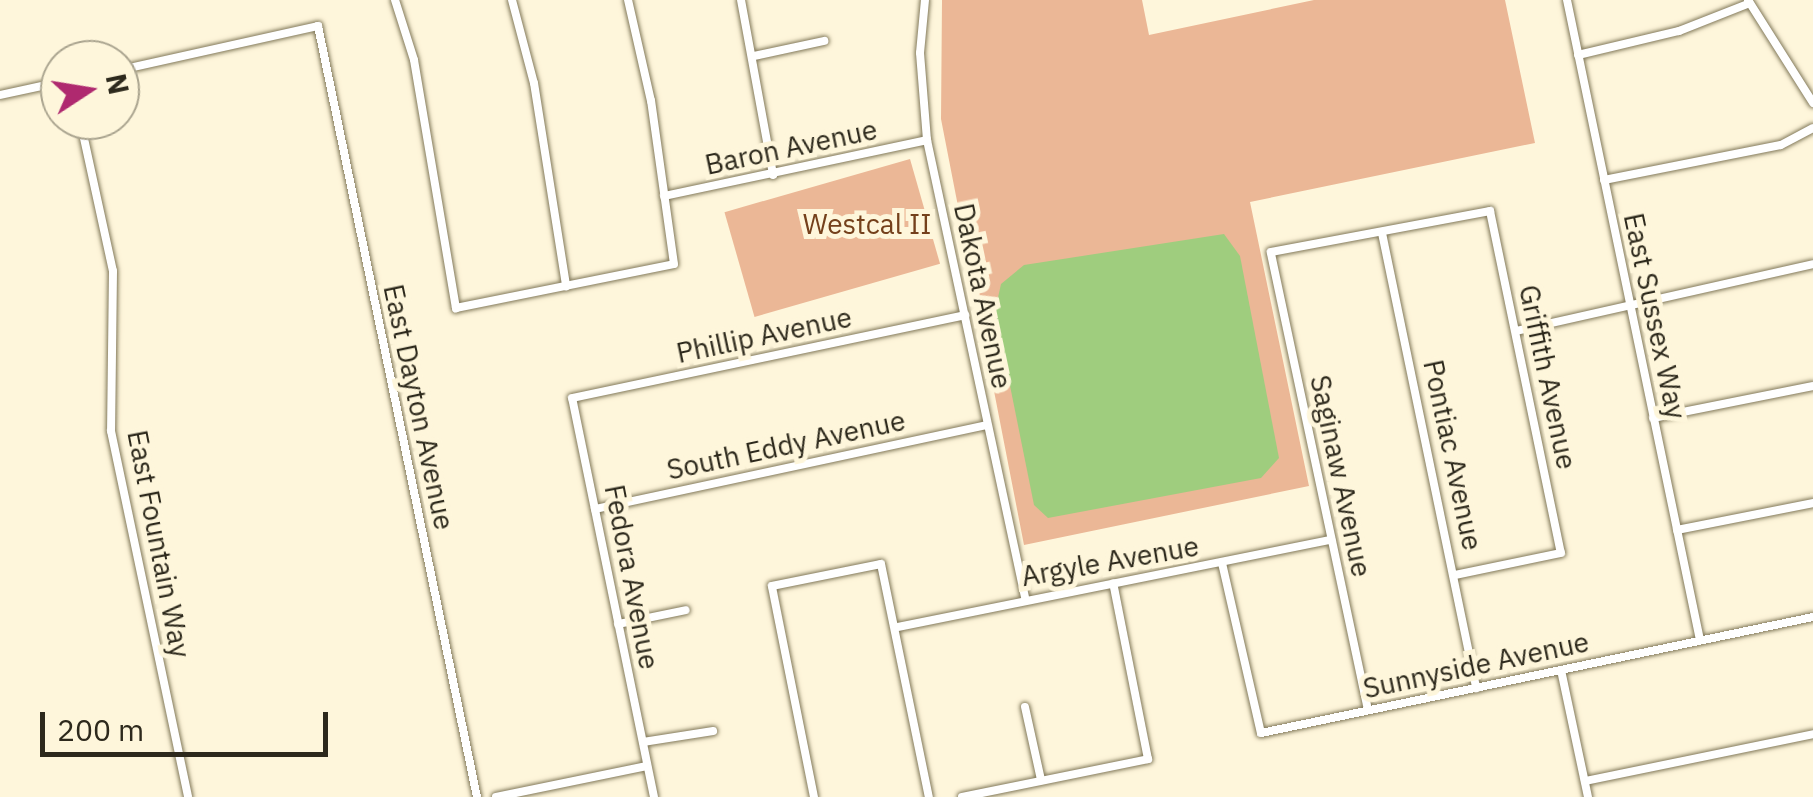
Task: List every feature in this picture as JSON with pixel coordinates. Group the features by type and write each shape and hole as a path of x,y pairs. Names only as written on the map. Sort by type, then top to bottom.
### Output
{"street":[{"path":"396,0 421,92 456,308 674,264 628,0"},
{"path":"512,0 534,83 566,286"},
{"path":"741,0 773,176"},
{"name":"Dakota Avenue","path":"924,0 921,82 928,140 1024,599"},
{"name":"East Sussex Way","path":"1566,0 1700,640"},
{"path":"1578,55 1679,32 1749,2 1813,103"},
{"name":"East Dayton Avenue","path":"140,66 318,26 476,797"},
{"path":"754,56 824,42"},
{"path":"0,95 40,86"},
{"path":"1604,180 1781,146 1813,128"},
{"name":"East Fountain Way","path":"84,140 113,271 111,431 188,797"},
{"name":"Baron Avenue","path":"664,196 773,176 928,140"},
{"name":"Griffith Avenue","path":"1382,234 1490,210 1516,330 1560,552 1455,575"},
{"name":"Saginaw Avenue","path":"1368,710 1271,252 1382,234"},
{"name":"Pontiac Avenue","path":"1382,234 1476,688"},
{"path":"1516,330 1813,264"},
{"name":"Phillip Avenue","path":"572,398 965,316"},
{"path":"1653,418 1813,386"},
{"name":"Fedora Avenue","path":"572,398 646,766"},
{"name":"South Eddy Avenue","path":"595,509 987,425"},
{"path":"1677,530 1813,503"},
{"name":"Argyle Avenue","path":"898,627 1331,540"},
{"path":"814,797 772,586 881,564 898,627 929,797"},
{"name":"Sunnyside Avenue","path":"1222,564 1261,733 1813,617"},
{"path":"962,797 1148,759 1113,583"},
{"path":"618,624 686,610"},
{"path":"1561,670 1588,797"},
{"path":"1026,707 1041,780"},
{"path":"642,742 712,731"},
{"path":"1584,781 1813,734"},
{"path":"496,797 646,766 654,797"}],"green space":[{"path":"942,0 1142,0 1149,35 1314,0 1505,0 1535,143 1250,202 1309,486 1024,545 941,119"},
{"name":"Westcal II","path":"910,159 940,264 755,317 724,212"}],"shaded area":[{"path":"1224,234 1240,256 1279,458 1261,478 1048,518 1034,505 995,311 1001,284 1024,265"}]}
